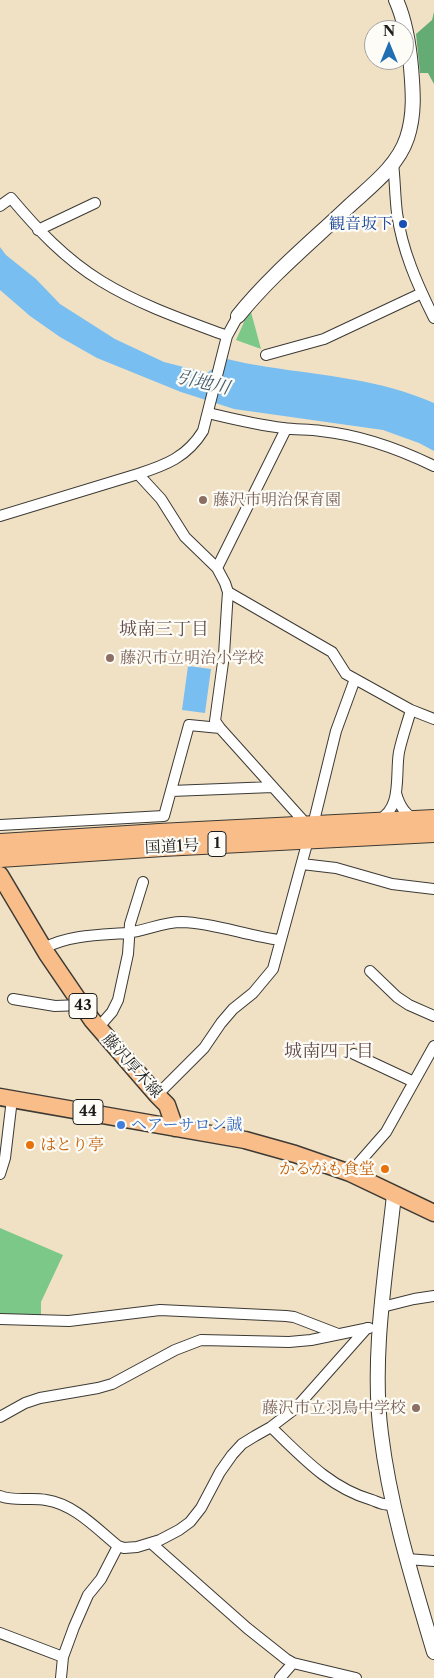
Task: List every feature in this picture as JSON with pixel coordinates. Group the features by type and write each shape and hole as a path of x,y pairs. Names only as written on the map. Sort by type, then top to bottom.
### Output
{"highway":[{"name":"国道1号","path":"0,858 163,847 369,823 426,820"},
{"name":"国道1号","path":"0,844 122,835 310,830 434,833"}],"main road":[{"name":"藤沢厚木線","path":"0,875 44,948 98,1028 157,1096 167,1104 175,1128"},
{"name":"44","path":"6,1098 175,1128"},
{"path":"175,1128 245,1140 295,1154 350,1173 394,1196 434,1213"}],"street":[{"path":"0,516 160,467 182,456 195,444 203,431 227,336 238,316 321,232 381,178 394,163 407,140 413,116 410,54 395,1"},
{"path":"394,163 397,213 402,238 412,270 434,318"},
{"path":"0,206 11,198 38,230 71,259 99,280 153,307 227,336"},
{"path":"38,230 94,203"},
{"path":"266,355 324,339 422,293"},
{"path":"208,413 250,424 286,429 321,430 354,437 411,454 434,466"},
{"path":"216,568 286,429"},
{"path":"138,474 161,499 185,538 216,568 228,592 224,655 215,721 310,830"},
{"path":"228,592 332,652 346,674 411,710 434,719"},
{"path":"157,1096 204,1048 221,1023 253,993 273,969 336,731 355,679"},
{"path":"369,823 389,812 396,793 400,751 411,710"},
{"path":"0,825 164,816 189,725 220,728"},
{"path":"171,791 273,787"},
{"path":"396,793 399,803 410,817 426,820"},
{"path":"302,864 336,868 392,884 434,890"},
{"path":"98,1028 112,1012 118,1000 128,954 128,932 143,882"},
{"path":"44,948 57,941 99,934 128,932 181,922 280,940"},
{"path":"370,971 397,997 434,1016"},
{"path":"13,999 55,1006 82,1005"},
{"path":"350,1173 386,1132 434,1046"},
{"path":"354,1054 414,1082"},
{"path":"0,1174 5,1158 6,1098"},
{"path":"0,1496 13,1499 36,1498 58,1503 78,1514 118,1546 124,1548 151,1543 173,1533 190,1522 232,1455 248,1440 271,1427 296,1408 374,1327 382,1307 394,1196"},
{"path":"382,1307 434,1296"},
{"path":"0,1319 69,1320 160,1310 294,1317 338,1334"},
{"path":"0,1416 24,1403 40,1398 112,1384 174,1350 201,1340 289,1342 311,1340 374,1327"},
{"path":"374,1327 381,1434 394,1504 407,1559 434,1652"},
{"path":"271,1427 302,1458 343,1489 356,1496 386,1506 394,1504"},
{"path":"151,1543 247,1628 293,1663 356,1678"},
{"path":"61,1678 63,1657 88,1595 101,1578 118,1546"},
{"path":"407,1559 434,1561"},
{"path":"0,1633 63,1657"},
{"path":"280,1678 293,1663"}],"green space":[{"path":"434,12 434,84 428,73 420,73 416,34 432,20"},
{"path":"251,312 261,349 236,340 245,320"},
{"path":"0,1228 63,1255 41,1302 41,1316 0,1314"}],"water":[{"name":"引地川","path":"0,247 6,255 36,279 60,304 115,339 164,362 207,373 227,359 373,383 434,403 434,451 419,443 383,430 234,409 181,392 97,358 60,337 30,316 0,290"},
{"path":"188,666 211,669 205,713 182,710"}],"place":[{"name":"観音坂下","path":"403,224"},
{"name":"藤沢市明治保育園","path":"203,500"},
{"name":"藤沢市立明治小学校","path":"110,658"},
{"name":"ヘアーサロン誠","path":"121,1125"},
{"name":"はとり亭","path":"30,1145"},
{"name":"かるがも食堂","path":"385,1169"},
{"name":"藤沢市立羽鳥中学校","path":"416,1408"}],"district":[{"name":"城南三丁目","path":"164,630"},
{"name":"城南四丁目","path":"329,1052"}]}
